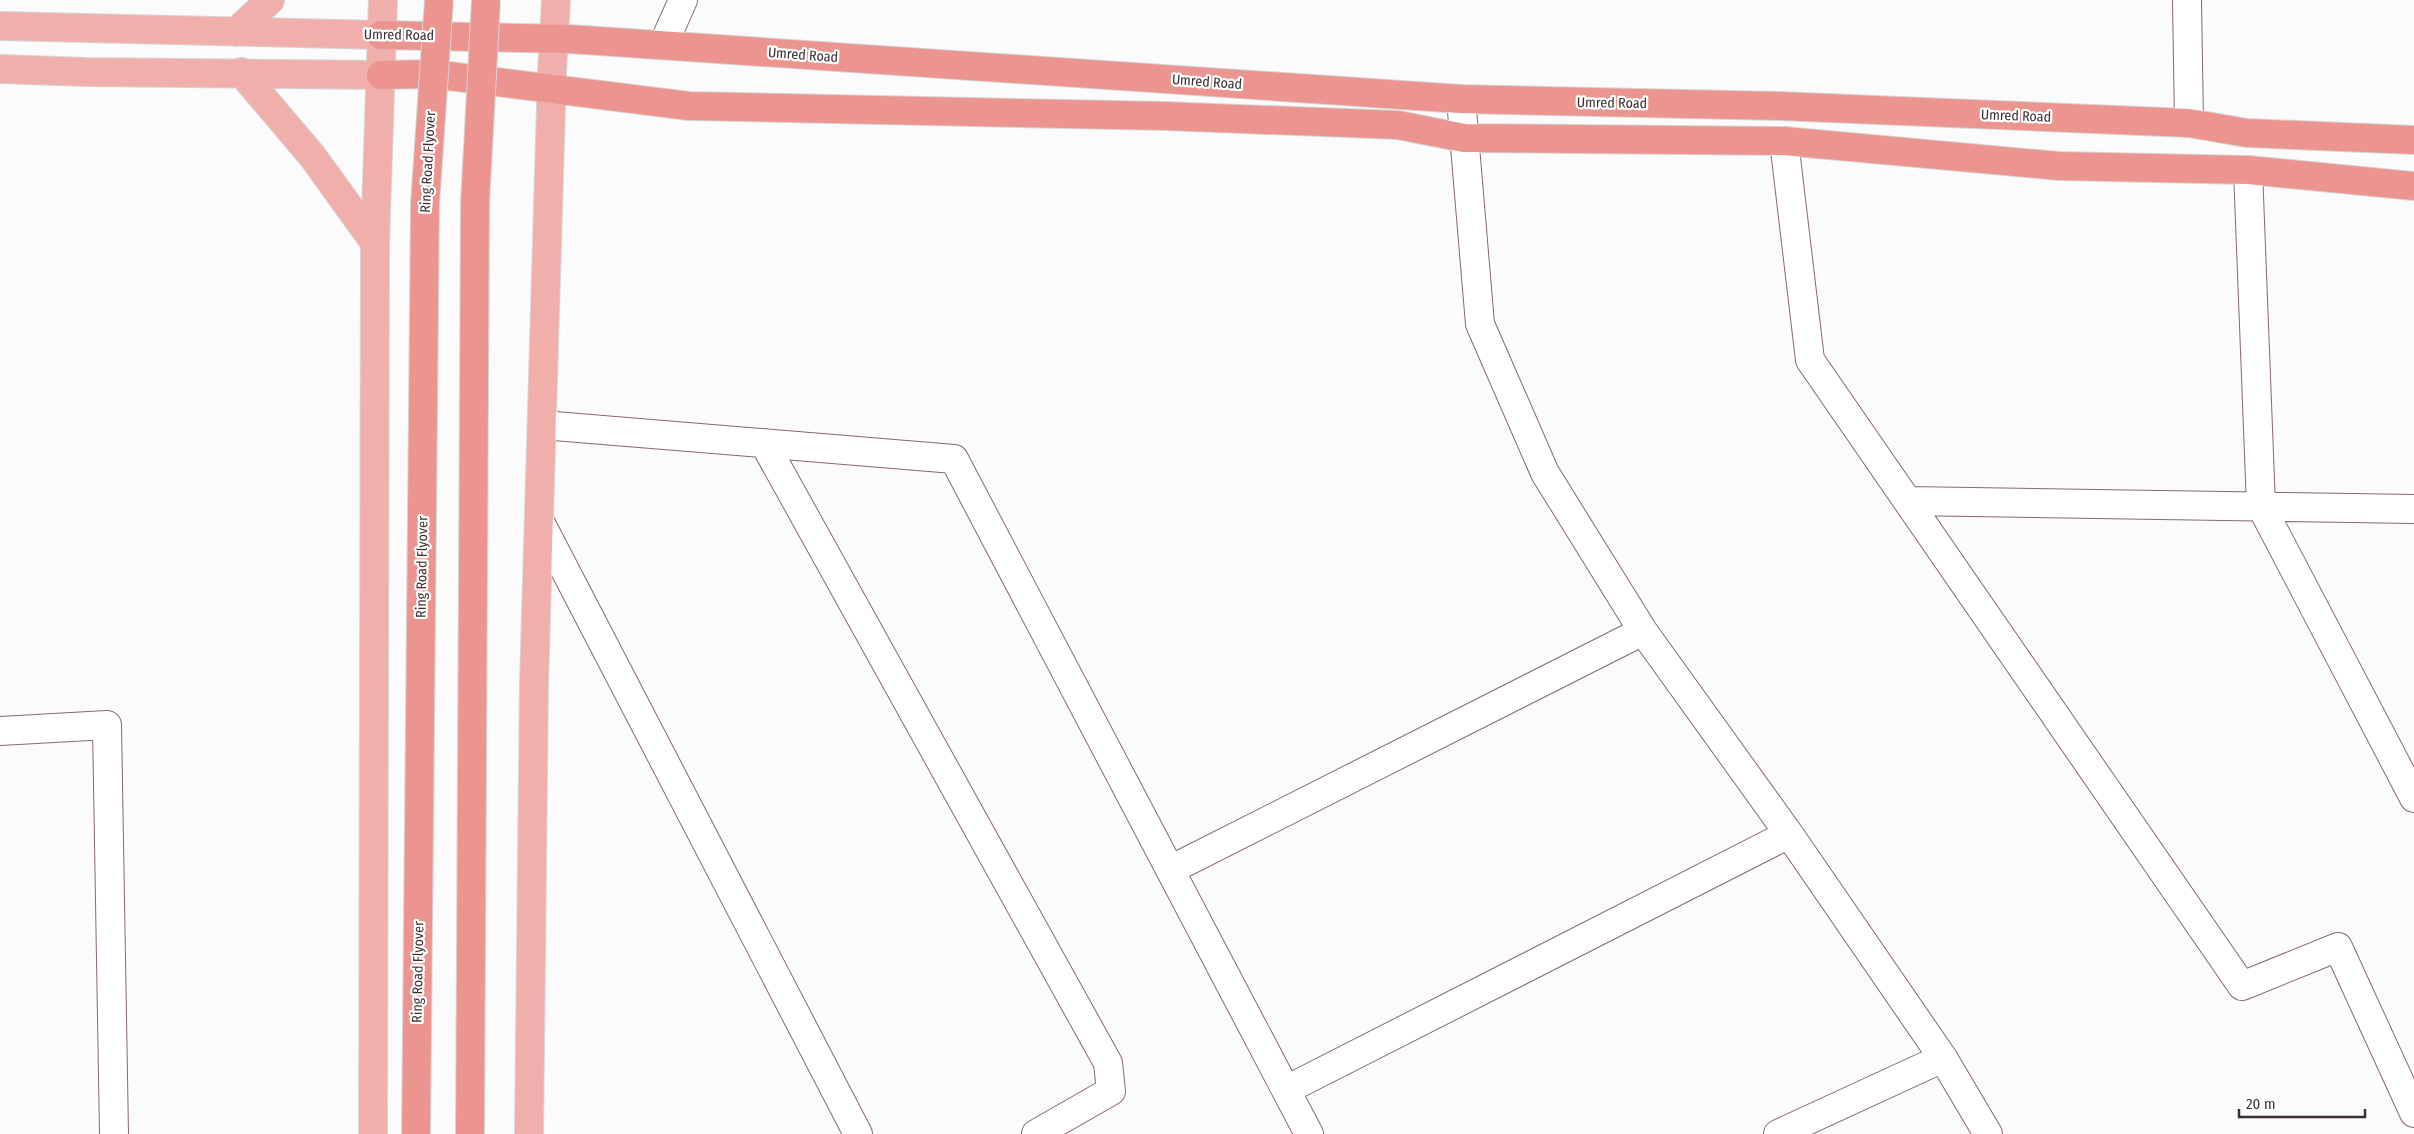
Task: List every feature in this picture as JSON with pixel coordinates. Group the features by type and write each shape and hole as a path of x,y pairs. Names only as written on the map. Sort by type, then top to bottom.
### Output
{"highway":[{"name":"Ring Road Flyover","path":"416,1134 425,204 439,0"},
{"path":"470,1134 475,203 486,0"},
{"name":"Umred Road","path":"381,35 554,38 1461,99 1779,106 2189,123 2247,133 2414,140"},
{"path":"381,75 433,74 689,106 1164,116 1398,125 1464,138 1784,141 2059,166 2248,170 2414,186"}],"main road":[{"path":"236,32 270,0"},
{"path":"373,1134 375,243 383,0"},
{"path":"530,1134 534,683 551,90 556,0"},
{"name":"Umred Road","path":"0,26 381,35"},
{"path":"0,69 86,72 241,72 381,75"},
{"path":"241,72 313,157 375,243"}],"street":[{"path":"663,45 684,0"},
{"path":"2187,0 2189,123"},
{"path":"1461,99 1480,324 1544,473 1643,631 1789,834 1943,1058 1988,1134"},
{"path":"1784,141 1810,360 2242,986 2338,947 2414,1113"},
{"path":"2248,170 2260,506 2414,798"},
{"path":"542,425 954,459 1309,1134"},
{"path":"764,443 1108,1064 1111,1091 1036,1134"},
{"path":"1908,501 2414,509"},
{"path":"539,520 858,1134"},
{"path":"1170,870 1643,631"},
{"path":"0,731 107,725 114,1134"},
{"path":"1286,1090 1789,834"},
{"path":"1778,1134 1943,1058"}]}
